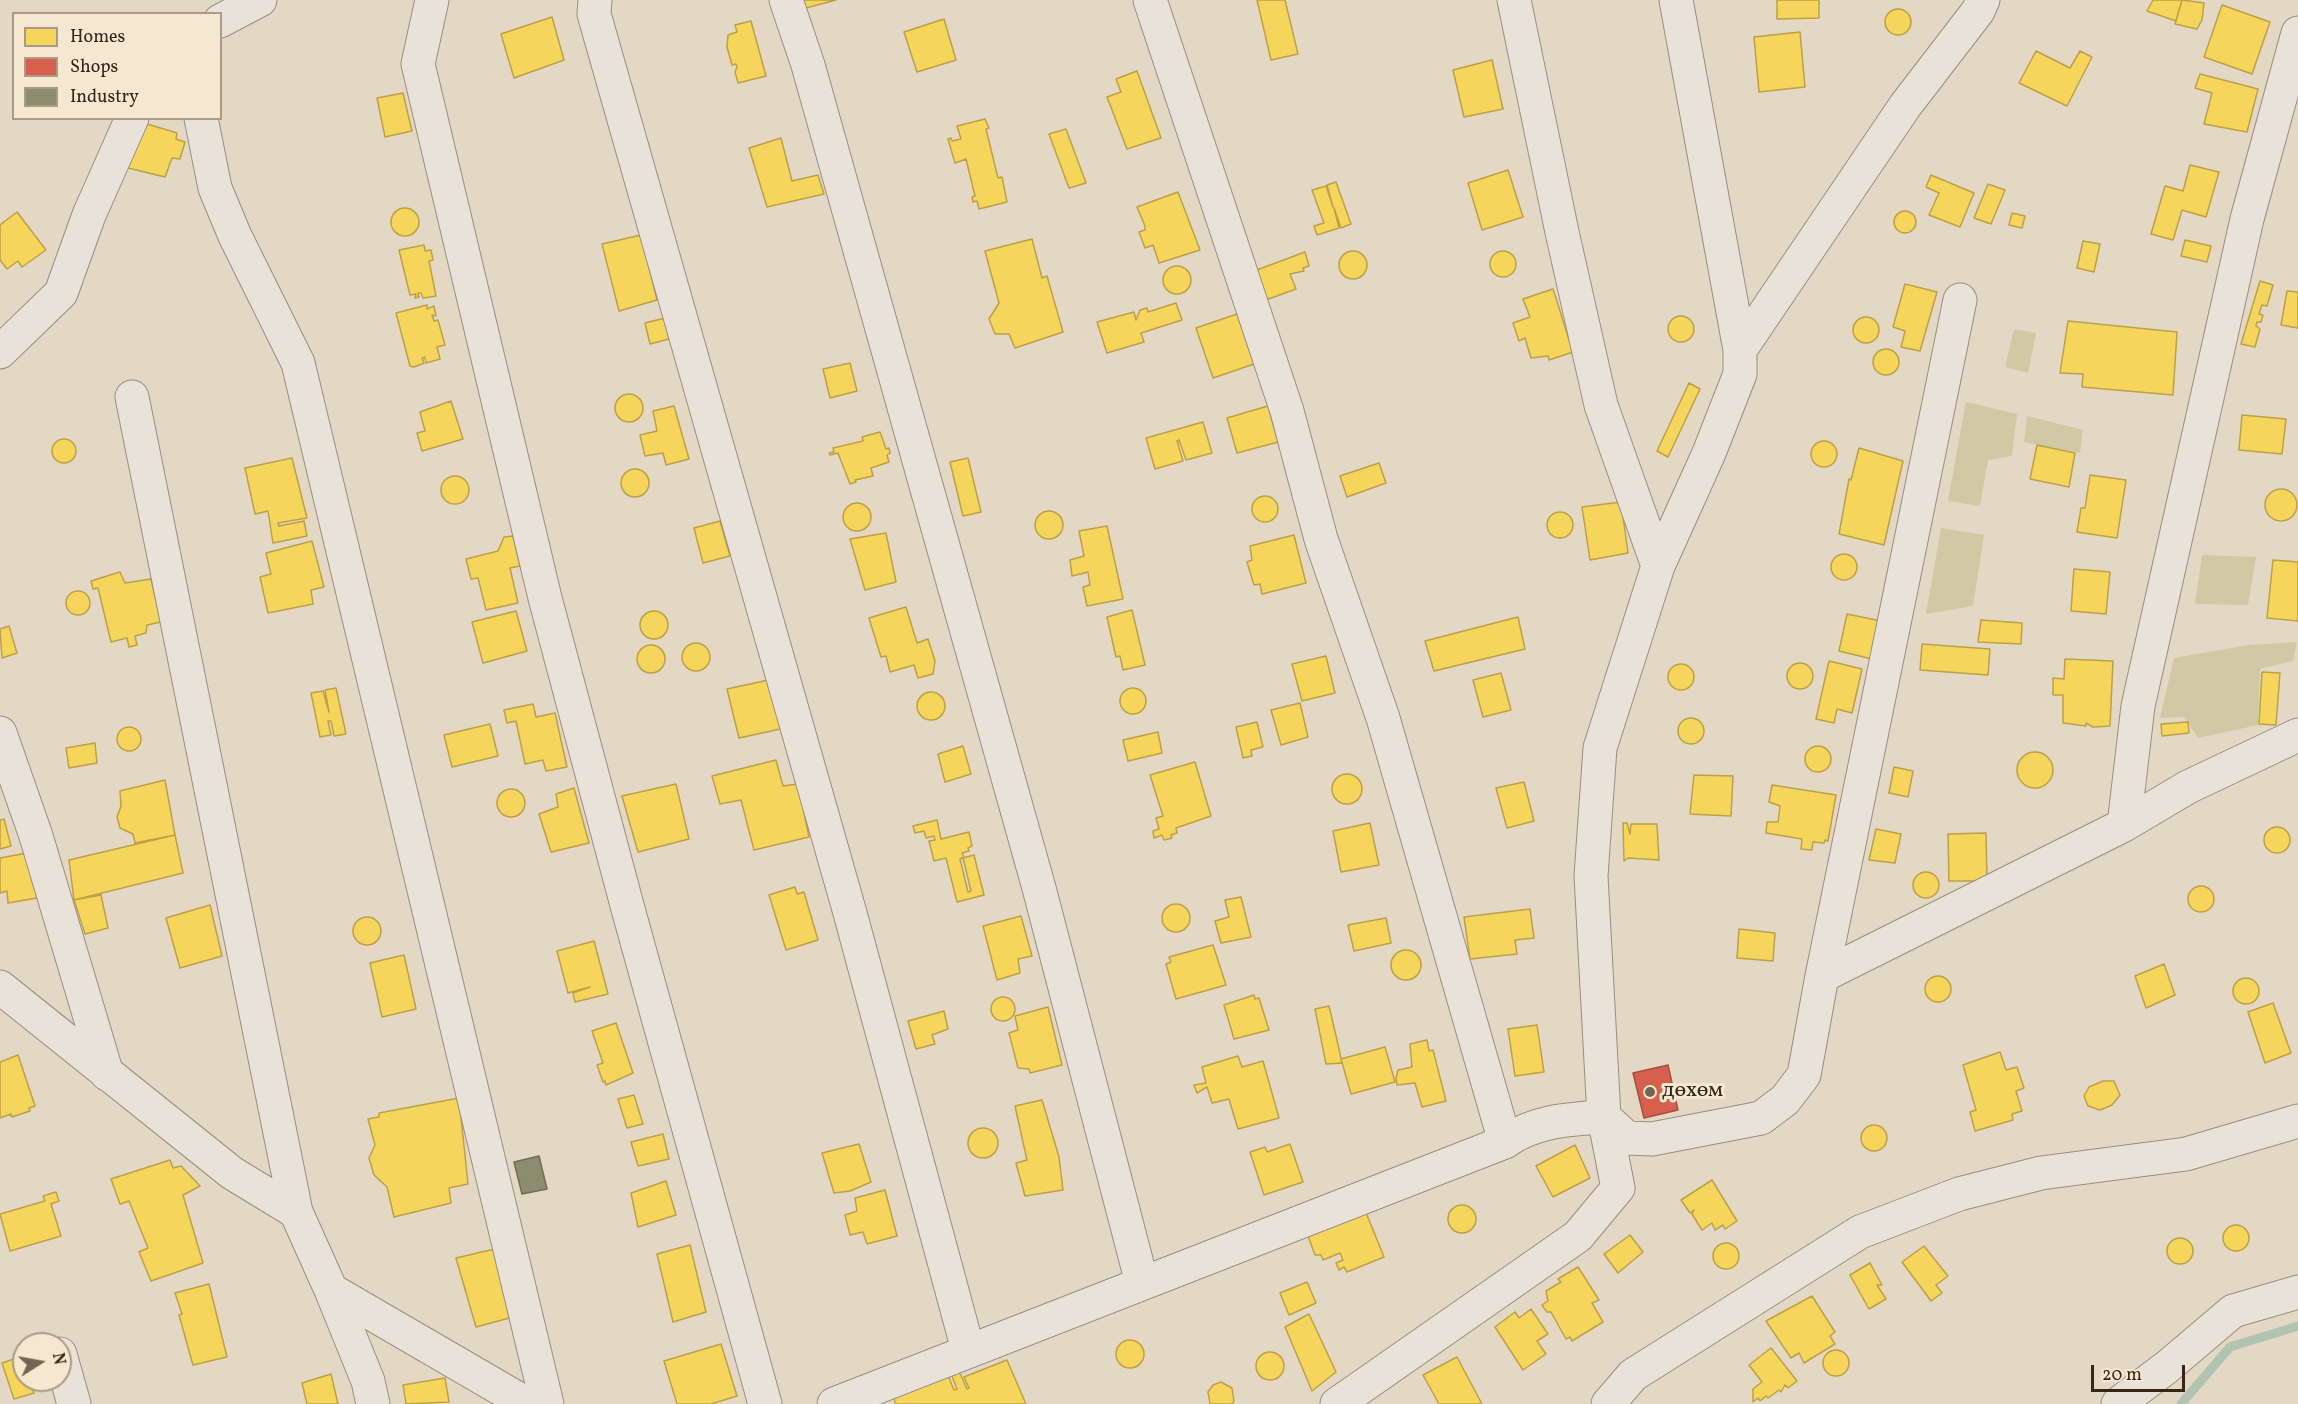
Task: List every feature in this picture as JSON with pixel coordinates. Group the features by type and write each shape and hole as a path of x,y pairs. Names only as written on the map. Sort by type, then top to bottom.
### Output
{"street":[{"path":"222,20 260,0"},
{"path":"432,0 418,64 545,598 628,909 765,1404"},
{"path":"786,0 808,64 1032,865 1142,1283"},
{"path":"1150,0 1287,411 1321,539 1383,718 1504,1142"},
{"path":"1514,0 1562,232 1602,405 1658,566"},
{"path":"1337,1404 1578,1236 1618,1188 1604,1117 1591,876 1600,748 1658,566 1709,453 1740,374 1740,350 1676,0"},
{"path":"1740,350 1905,106 1978,11 1983,0"},
{"path":"598,5 850,913 968,1350"},
{"path":"2124,825 2130,765 2144,683 2247,219 2298,33"},
{"path":"0,352 61,293 89,215 131,120"},
{"path":"201,120 215,188 235,236 298,363 547,1404"},
{"path":"834,1404 1504,1142 1518,1133 1559,1119 1604,1117 1627,1138 1652,1139 1761,1118 1785,1100 1804,1075 1822,976 1960,300"},
{"path":"132,397 296,1212 368,1381 373,1404"},
{"path":"0,733 36,836 107,1074"},
{"path":"1822,976 2124,825 2188,787 2298,735"},
{"path":"0,987 232,1173 296,1212"},
{"path":"1608,1404 1633,1375 1860,1232 1959,1194 2041,1173 2186,1154 2298,1121"},
{"path":"331,1290 527,1404"},
{"path":"2118,1404 2168,1368 2233,1311 2298,1292"}],"shaded area":[{"path":"2014,329 2036,333 2028,373 2005,367"},
{"path":"1966,402 2017,414 2012,456 1988,460 1980,506 1948,501"},
{"path":"2027,416 2083,430 2080,453 2024,442"},
{"path":"1941,528 1984,535 1973,606 1926,614"},
{"path":"2202,555 2256,557 2248,605 2195,604"},
{"path":"2297,642 2293,661 2260,669 2258,725 2198,738 2184,717 2160,718 2174,658 2249,645"}],"building: Homes":[{"path":"799,0 836,0 802,9"},
{"path":"1257,0 1285,0 1298,54 1271,60"},
{"path":"1777,0 1819,0 1819,18 1777,19"},
{"path":"2153,0 2182,0 2176,21 2147,11"},
{"path":"2182,0 2204,3 2202,20 2197,29 2175,24"},
{"path":"2222,5 2270,22 2252,74 2204,57"},
{"path":"1898,9 1907,13 1911,22 1907,31 1898,35 1889,31 1885,22 1889,13"},
{"path":"552,17 564,60 514,78 501,34"},
{"path":"944,19 956,60 917,72 904,32"},
{"path":"751,21 766,76 738,83 735,72 737,67 736,64 732,65 727,47 728,35 737,32 735,25"},
{"path":"1800,32 1805,87 1759,92 1754,37"},
{"path":"2036,51 2070,68 2080,51 2092,57 2067,106 2019,83"},
{"path":"1492,60 1503,109 1464,117 1453,70"},
{"path":"1137,71 1161,138 1127,149 1107,97 1121,92 1116,79"},
{"path":"2200,74 2258,89 2247,132 2204,124 2212,93 2195,88"},
{"path":"403,93 412,131 385,137 377,98"},
{"path":"985,119 989,128 986,129 998,178 1002,177 1007,202 979,209 977,201 973,202 972,197 975,196 966,159 955,163 948,139 951,138 952,141 961,139 957,126"},
{"path":"144,123 177,133 176,139 185,142 180,159 172,158 165,177 128,168"},
{"path":"1066,129 1086,183 1069,188 1049,134"},
{"path":"781,138 792,181 818,175 824,194 767,207 749,148"},
{"path":"2190,165 2219,172 2206,217 2182,210 2173,240 2151,234 2165,186 2183,191"},
{"path":"1508,170 1523,217 1482,230 1468,183"},
{"path":"1931,175 1974,193 1960,227 1929,215 1939,193 1926,187"},
{"path":"1336,182 1351,224 1341,228 1334,208 1339,228 1317,235 1314,226 1324,223 1312,190 1326,186 1333,207 1327,185"},
{"path":"1988,184 2005,190 1991,224 1974,218"},
{"path":"1178,192 1200,250 1159,263 1153,245 1145,248 1139,232 1145,230 1145,226 1137,207"},
{"path":"405,208 415,212 419,222 415,232 405,236 395,232 391,222 395,212"},
{"path":"1905,211 1913,214 1916,222 1913,230 1905,233 1897,230 1894,222 1897,214"},
{"path":"17,212 46,250 22,267 18,261 7,269 0,260 0,225"},
{"path":"2012,213 2025,216 2022,228 2009,225"},
{"path":"641,235 657,300 619,311 602,244"},
{"path":"1032,239 1042,278 1047,276 1063,332 1015,348 1009,334 995,334 989,319 999,303 985,251"},
{"path":"2185,240 2211,246 2207,262 2181,256"},
{"path":"2083,241 2100,244 2094,272 2077,268"},
{"path":"424,245 425,251 431,250 433,260 429,261 436,296 423,298 421,293 418,293 419,297 415,298 416,294 410,295 399,250"},
{"path":"1353,251 1363,255 1367,265 1363,275 1353,279 1343,275 1339,265 1343,255"},
{"path":"1503,251 1512,255 1516,264 1512,273 1503,277 1494,273 1490,264 1494,255"},
{"path":"1305,252 1309,266 1303,268 1304,271 1290,274 1296,289 1263,301 1254,271"},
{"path":"1177,266 1187,270 1191,280 1187,290 1177,294 1167,290 1163,280 1167,270"},
{"path":"2260,281 2273,285 2267,306 2262,305 2259,314 2263,315 2261,322 2257,322 2256,326 2260,329 2255,347 2241,344"},
{"path":"1905,284 1937,292 1920,351 1901,347 1905,331 1893,327"},
{"path":"1553,289 1573,352 1549,360 1548,356 1531,358 1525,338 1519,341 1513,323 1530,317 1523,299"},
{"path":"2287,291 2298,292 2298,328 2281,325"},
{"path":"1176,303 1182,320 1141,333 1144,342 1107,353 1097,322 1134,312 1136,320 1140,310 1147,308 1148,312"},
{"path":"427,305 427,309 434,306 436,316 432,315 434,321 438,320 445,345 437,347 440,359 426,363 425,357 422,358 424,363 414,367 410,366 396,313"},
{"path":"1237,314 1254,364 1213,378 1196,328"},
{"path":"1681,316 1690,320 1694,329 1690,338 1681,342 1672,338 1668,329 1672,320"},
{"path":"1866,317 1875,321 1879,330 1875,339 1866,343 1857,339 1853,330 1857,321"},
{"path":"665,318 669,339 650,344 645,323"},
{"path":"2068,321 2177,332 2173,395 2082,387 2083,374 2060,373"},
{"path":"1886,349 1895,353 1899,362 1895,371 1886,375 1877,371 1873,362 1877,353"},
{"path":"850,363 857,391 830,398 823,369"},
{"path":"1689,383 1700,389 1668,457 1657,451"},
{"path":"629,394 639,398 643,408 639,418 629,422 619,418 615,408 619,398"},
{"path":"451,401 463,439 422,451 417,433 425,431 420,412"},
{"path":"674,406 689,459 666,465 663,453 645,456 640,435 657,431 653,411"},
{"path":"1268,406 1278,442 1237,453 1227,418"},
{"path":"2242,415 2286,419 2282,454 2239,450"},
{"path":"1203,422 1212,453 1186,460 1179,440 1177,441 1183,461 1155,469 1146,438"},
{"path":"880,432 886,449 889,448 890,453 887,455 889,462 871,468 873,476 855,480 856,482 850,484 838,453 830,455 829,453 834,452 833,448 863,441 862,437"},
{"path":"64,439 73,442 76,451 73,460 64,463 55,460 52,451 55,442"},
{"path":"1824,441 1833,445 1837,454 1833,463 1824,467 1815,463 1811,454 1815,445"},
{"path":"2037,445 2075,453 2069,487 2030,479"},
{"path":"1859,448 1903,461 1884,545 1839,534 1849,479 1851,480"},
{"path":"292,458 307,518 278,523 279,526 304,521 307,536 273,543 268,511 255,514 245,468"},
{"path":"968,458 981,512 963,516 950,462"},
{"path":"1379,463 1386,483 1347,497 1340,476"},
{"path":"635,469 645,473 649,483 645,493 635,497 625,493 621,483 625,473"},
{"path":"2090,475 2126,480 2117,538 2077,532 2081,508 2085,508"},
{"path":"455,476 465,480 469,490 465,500 455,504 445,500 441,490 445,480"},
{"path":"2281,489 2292,494 2297,505 2292,516 2281,521 2270,516 2265,505 2270,494"},
{"path":"1265,496 1275,499 1278,509 1275,519 1265,522 1255,519 1252,509 1255,499"},
{"path":"1621,502 1628,553 1590,560 1582,507"},
{"path":"857,503 867,507 871,517 867,527 857,531 847,527 843,517 847,507"},
{"path":"1049,511 1059,515 1063,525 1059,535 1049,539 1039,535 1035,525 1039,515"},
{"path":"1560,512 1569,516 1573,525 1569,534 1560,538 1551,534 1547,525 1551,516"},
{"path":"720,521 730,556 703,563 694,528"},
{"path":"1107,526 1123,599 1087,606 1083,587 1090,585 1088,572 1072,576 1070,560 1084,556 1079,531"},
{"path":"886,533 896,582 865,590 850,539"},
{"path":"1294,535 1306,583 1262,594 1260,584 1254,585 1247,562 1252,560 1250,546"},
{"path":"513,536 520,566 510,568 518,603 486,610 478,578 471,579 466,559 498,551 504,537"},
{"path":"312,541 324,587 311,590 313,604 268,613 260,577 271,574 266,553"},
{"path":"1844,554 1853,558 1857,567 1853,576 1844,580 1835,576 1831,567 1835,558"},
{"path":"2273,560 2298,562 2298,621 2267,618"},
{"path":"2074,569 2110,572 2106,614 2071,611"},
{"path":"120,572 125,583 151,579 161,622 147,625 146,633 135,636 137,645 129,647 127,638 111,642 98,588 93,589 91,581"},
{"path":"78,591 87,594 90,603 87,612 78,615 69,612 66,603 69,594"},
{"path":"906,607 917,643 928,639 935,661 933,674 918,678 914,665 890,672 886,656 881,657 869,618"},
{"path":"1132,610 1145,665 1123,670 1120,656 1116,657 1107,617"},
{"path":"516,611 527,651 483,663 472,622"},
{"path":"654,611 664,615 668,625 664,635 654,639 644,635 640,625 644,615"},
{"path":"1847,614 1881,621 1872,659 1839,651"},
{"path":"1518,617 1525,649 1434,671 1425,641"},
{"path":"1981,620 2022,623 2021,644 1978,642"},
{"path":"9,626 17,653 2,658 0,629"},
{"path":"696,643 706,647 710,657 706,667 696,671 686,667 682,657 686,647"},
{"path":"1922,644 1990,649 1988,675 1920,670"},
{"path":"651,645 661,649 665,659 661,669 651,673 641,669 637,659 641,649"},
{"path":"1326,656 1335,693 1302,701 1292,664"},
{"path":"2065,659 2113,661 2110,726 2093,727 2086,723 2086,726 2063,723 2063,695 2053,695 2053,678 2064,679"},
{"path":"1829,661 1862,669 1852,713 1837,709 1834,723 1816,719"},
{"path":"1800,663 1809,667 1813,676 1809,685 1800,689 1791,685 1787,676 1791,667"},
{"path":"1681,664 1690,668 1694,677 1690,686 1681,690 1672,686 1668,677 1672,668"},
{"path":"2262,672 2280,673 2276,725 2259,724"},
{"path":"1501,673 1511,710 1483,717 1473,680"},
{"path":"773,679 785,728 739,738 727,689"},
{"path":"336,688 346,734 334,736 331,721 328,721 331,735 320,737 311,693 323,691 329,712 325,690"},
{"path":"1133,688 1143,691 1146,701 1143,711 1133,714 1123,711 1120,701 1123,691"},
{"path":"931,692 941,696 945,706 941,716 931,720 921,716 917,706 921,696"},
{"path":"1300,703 1308,737 1281,745 1271,710"},
{"path":"533,704 536,717 555,713 567,767 546,771 543,760 525,764 516,721 507,723 504,710"},
{"path":"1691,718 1700,722 1704,731 1700,740 1691,744 1682,740 1678,731 1682,722"},
{"path":"1257,722 1263,747 1251,750 1252,756 1243,758 1236,727"},
{"path":"2188,722 2189,733 2162,736 2161,724"},
{"path":"490,724 498,756 452,767 444,735"},
{"path":"129,727 138,730 141,739 138,748 129,751 120,748 117,739 120,730"},
{"path":"1158,732 1162,753 1128,761 1123,740"},
{"path":"95,743 97,763 69,768 66,748"},
{"path":"963,746 971,774 945,782 938,754"},
{"path":"1818,746 1827,750 1831,759 1827,768 1818,772 1809,768 1805,759 1809,750"},
{"path":"2035,752 2048,757 2053,770 2048,783 2035,788 2022,783 2017,770 2022,757"},
{"path":"776,760 783,786 798,784 809,837 754,850 741,800 720,804 712,776"},
{"path":"1195,762 1211,816 1176,828 1177,833 1171,835 1172,838 1164,840 1162,835 1154,838 1153,831 1159,829 1156,818 1163,816 1150,775"},
{"path":"1894,767 1913,771 1908,797 1889,793"},
{"path":"1347,774 1357,779 1362,789 1357,799 1347,804 1337,799 1332,789 1337,779"},
{"path":"1694,775 1733,776 1731,816 1690,814"},
{"path":"165,780 175,835 135,843 133,834 120,828 117,817 121,806 120,791"},
{"path":"1524,782 1534,821 1507,828 1496,788"},
{"path":"676,784 689,839 638,852 622,796"},
{"path":"1772,785 1836,795 1828,841 1813,842 1812,850 1801,849 1802,839 1766,833 1767,822 1778,822 1780,806 1769,802"},
{"path":"574,788 589,843 551,852 539,814 558,807 556,794"},
{"path":"511,789 521,793 525,803 521,813 511,817 501,813 497,803 501,793"},
{"path":"4,819 11,846 0,849 0,820"},
{"path":"937,820 941,839 969,832 972,846 968,848 969,851 962,853 964,857 960,859 968,892 971,891 963,858 974,855 984,895 957,902 946,858 934,861 929,841 935,840 934,836 926,838 924,831 915,833 913,826"},
{"path":"1370,823 1379,865 1341,872 1333,831"},
{"path":"1623,823 1627,823 1630,834 1631,824 1657,824 1659,860 1628,858 1624,861"},
{"path":"2277,827 2286,831 2290,840 2286,849 2277,853 2268,849 2264,840 2268,831"},
{"path":"1876,829 1901,834 1895,863 1869,860"},
{"path":"1986,833 1987,881 1949,881 1948,834"},
{"path":"175,835 183,873 74,900 69,860"},
{"path":"27,853 37,898 8,903 7,891 0,893 0,858"},
{"path":"1926,872 1935,876 1939,885 1935,894 1926,898 1917,894 1913,885 1917,876"},
{"path":"2201,886 2210,890 2214,899 2210,908 2201,912 2192,908 2188,899 2192,890"},
{"path":"795,887 797,894 804,892 818,940 786,950 769,895"},
{"path":"101,895 108,928 85,934 74,900"},
{"path":"1241,897 1251,937 1221,943 1215,921 1229,917 1225,900"},
{"path":"1176,904 1186,908 1190,918 1186,928 1176,932 1166,928 1162,918 1166,908"},
{"path":"210,905 222,956 180,968 166,918"},
{"path":"1530,909 1534,938 1515,940 1517,954 1470,959 1464,917"},
{"path":"1021,916 1032,956 1018,959 1020,973 997,980 983,926"},
{"path":"367,917 377,921 381,931 377,941 367,945 357,941 353,931 357,921"},
{"path":"1386,918 1391,943 1354,951 1348,925"},
{"path":"1739,929 1775,933 1773,961 1737,958"},
{"path":"594,941 608,994 575,1002 573,993 590,987 568,993 557,951"},
{"path":"1213,945 1226,985 1176,999 1166,964 1171,962 1169,957"},
{"path":"1406,950 1416,955 1421,965 1416,975 1406,980 1396,975 1391,965 1396,955"},
{"path":"404,955 416,1009 382,1017 370,963"},
{"path":"2164,964 2175,995 2146,1008 2135,976"},
{"path":"1938,976 1947,980 1951,989 1947,998 1938,1002 1929,998 1925,989 1929,980"},
{"path":"2246,978 2255,982 2259,991 2255,1000 2246,1004 2237,1000 2233,991 2237,982"},
{"path":"1254,995 1255,999 1259,998 1269,1030 1234,1039 1224,1005"},
{"path":"1003,997 1008,998 1014,1004 1014,1014 1008,1020 1003,1021 998,1020 992,1014 991,1009 992,1004 998,998"},
{"path":"2273,1003 2291,1053 2265,1063 2248,1012"},
{"path":"1329,1006 1342,1063 1326,1064 1315,1009"},
{"path":"1048,1007 1062,1065 1030,1073 1029,1069 1018,1068 1009,1033 1018,1030 1015,1016"},
{"path":"944,1011 948,1029 932,1035 935,1044 916,1049 908,1021"},
{"path":"616,1023 633,1073 606,1085 597,1065 603,1063 592,1031"},
{"path":"1537,1025 1544,1072 1515,1076 1508,1029"},
{"path":"1427,1040 1429,1051 1433,1050 1446,1101 1422,1107 1415,1083 1397,1085 1396,1078 1398,1070 1412,1067 1410,1044"},
{"path":"1385,1047 1395,1082 1351,1094 1341,1059"},
{"path":"2000,1052 2006,1070 2017,1067 2024,1088 2016,1091 2022,1111 2012,1114 2013,1120 1975,1131 1970,1112 1976,1110 1963,1065"},
{"path":"18,1055 35,1106 29,1108 30,1111 0,1118 0,1062"},
{"path":"1238,1056 1242,1067 1263,1061 1279,1118 1238,1129 1229,1099 1212,1103 1207,1087 1197,1093 1194,1085 1206,1083 1202,1067"},
{"path":"2103,1081 2114,1081 2120,1095 2112,1105 2100,1110 2088,1106 2084,1096 2089,1087"},
{"path":"634,1095 643,1124 627,1128 618,1099"},
{"path":"459,1098 468,1184 449,1188 451,1203 394,1217 387,1187 374,1175 369,1158 375,1145 368,1119 379,1117 379,1113"},
{"path":"1042,1100 1059,1157 1063,1190 1025,1196 1016,1163 1027,1160 1015,1106"},
{"path":"1874,1125 1883,1129 1887,1138 1883,1147 1874,1151 1865,1147 1861,1138 1865,1129"},
{"path":"983,1128 993,1133 998,1143 993,1153 983,1158 973,1153 968,1143 973,1133"},
{"path":"663,1134 669,1159 638,1166 631,1142"},
{"path":"859,1144 871,1182 850,1191 834,1193 822,1153"},
{"path":"1290,1144 1303,1182 1264,1195 1250,1152 1265,1147 1267,1152"},
{"path":"1575,1145 1590,1178 1553,1197 1536,1166"},
{"path":"170,1160 173,1168 181,1166 200,1186 183,1195 203,1263 151,1281 139,1252 148,1248 129,1201 120,1204 111,1179"},
{"path":"1712,1180 1737,1221 1725,1229 1723,1225 1715,1230 1712,1223 1702,1230 1692,1214 1694,1210 1690,1213 1681,1200"},
{"path":"666,1181 676,1215 638,1227 631,1193"},
{"path":"885,1190 897,1236 867,1244 863,1232 850,1235 845,1215 857,1211 855,1198"},
{"path":"56,1192 59,1201 51,1204 61,1236 10,1251 0,1214 45,1201 43,1196"},
{"path":"1363,1205 1384,1257 1347,1272 1344,1267 1339,1270 1336,1263 1343,1260 1340,1253 1323,1260 1321,1255 1315,1255 1304,1225"},
{"path":"1462,1205 1472,1209 1476,1219 1472,1229 1462,1233 1452,1229 1448,1219 1452,1209"},
{"path":"2236,1225 2245,1229 2249,1238 2245,1247 2236,1251 2227,1247 2223,1238 2227,1229"},
{"path":"1630,1235 1643,1252 1618,1273 1604,1254"},
{"path":"2180,1238 2189,1242 2193,1251 2189,1260 2180,1264 2171,1260 2167,1251 2171,1242"},
{"path":"1726,1243 1735,1247 1739,1256 1735,1265 1726,1269 1717,1265 1713,1256 1717,1247"},
{"path":"690,1245 706,1312 673,1322 657,1254"},
{"path":"1924,1246 1948,1276 1936,1285 1942,1293 1931,1301 1902,1262"},
{"path":"499,1248 517,1316 476,1327 456,1258"},
{"path":"1870,1263 1882,1285 1877,1285 1886,1299 1869,1309 1850,1275"},
{"path":"1578,1267 1599,1300 1592,1303 1603,1322 1572,1341 1570,1337 1566,1339 1551,1312 1547,1312 1542,1305 1548,1301 1546,1291 1561,1282 1558,1279"},
{"path":"1307,1282 1316,1303 1289,1315 1280,1293"},
{"path":"209,1284 227,1357 193,1365 175,1293"},
{"path":"1812,1296 1835,1332 1830,1336 1835,1344 1804,1363 1799,1353 1791,1358 1766,1321"},
{"path":"1531,1309 1548,1334 1537,1341 1546,1354 1523,1370 1495,1327 1515,1312 1519,1318"},
{"path":"1309,1314 1336,1372 1312,1391 1285,1327"},
{"path":"1130,1340 1140,1344 1144,1354 1140,1364 1130,1368 1120,1364 1116,1354 1120,1344"},
{"path":"721,1344 737,1396 711,1404 677,1404 664,1361"},
{"path":"1771,1348 1797,1381 1788,1388 1785,1385 1781,1392 1779,1390 1768,1398 1766,1396 1760,1401 1758,1398 1753,1402 1753,1389 1762,1382 1749,1365"},
{"path":"1836,1350 1845,1354 1849,1363 1845,1372 1836,1376 1827,1372 1823,1363 1827,1354"},
{"path":"1270,1352 1280,1356 1284,1366 1280,1376 1270,1380 1260,1376 1256,1366 1260,1356"},
{"path":"1457,1357 1482,1404 1439,1404 1423,1375"},
{"path":"12,1360 12,1392 34,1393 14,1399 2,1363"},
{"path":"1007,1360 1026,1404 896,1404 893,1397 945,1368 954,1390 957,1389 950,1371 956,1364 967,1389 969,1388 964,1377"},
{"path":"331,1374 338,1404 307,1404 302,1383"},
{"path":"445,1378 449,1402 406,1404 403,1385"},
{"path":"1221,1382 1232,1388 1234,1401 1232,1404 1210,1404 1208,1392 1213,1385"}],"building: Shops":[{"path":"1668,1065 1678,1110 1644,1118 1633,1073"}],"building: Industry":[{"path":"539,1156 547,1189 522,1194 514,1162"}],"waterway":[{"path":"2181,1404 2230,1347 2298,1326"}],"place":[{"name":"дөхөм","path":"1650,1092"}]}
